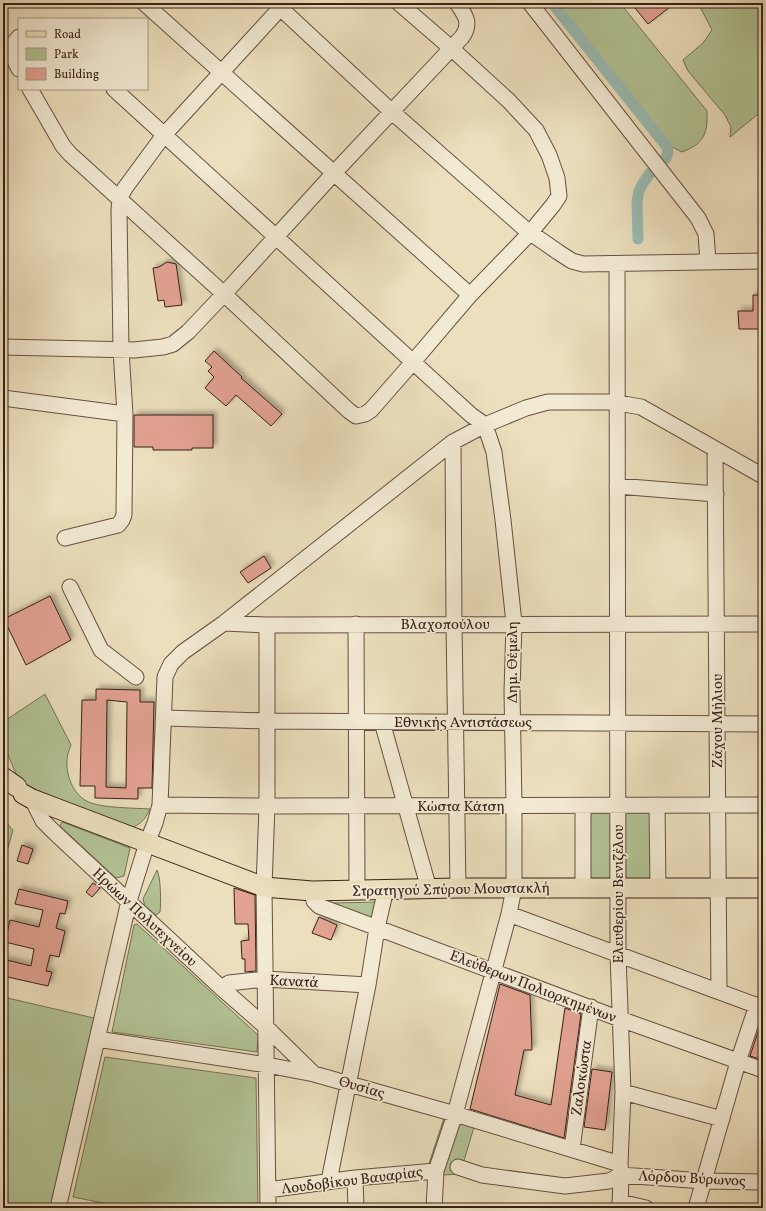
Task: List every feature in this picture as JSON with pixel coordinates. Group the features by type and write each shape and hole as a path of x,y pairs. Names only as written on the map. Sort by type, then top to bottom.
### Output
{"main road":[{"name":"Στρατηγού Σπύρου Μουστακλή","path":"19,789 147,843 264,887 312,891 458,888 763,888"}],"street":[{"path":"144,3 470,295"},
{"path":"31,90 63,146 70,154 224,294 348,411 356,416 362,415 368,412 414,362 470,295 530,233 559,196 558,182 550,155 539,135 530,123 509,101 399,3"},
{"path":"3,347 121,350 157,348 173,344 188,332 224,294 464,33 467,24 466,18 457,3"},
{"path":"530,3 701,222 706,236 708,262"},
{"path":"65,538 118,525 124,515 124,414 121,350 120,200 125,188 164,135 222,73 280,5 391,111 530,233 553,249 576,262 583,264 616,264 763,261"},
{"path":"18,38 10,50 18,67"},
{"path":"115,90 471,415 485,425"},
{"name":"Ελευθερίου Βενιζέλου","path":"616,264 618,955 623,1092 620,1205"},
{"path":"3,398 124,414"},
{"path":"58,1208 129,901 160,805 165,678 171,664 183,652 224,623 453,442 485,425 530,407 548,402 617,402 644,408 715,450 763,476"},
{"name":"Δημ. Θέμελη","path":"437,1208 436,1170 455,1114 509,914 514,888 512,722 514,623 501,501 494,452 485,425"},
{"path":"453,442 458,888"},
{"name":"Ζάχου Μήλιου","path":"715,450 719,992"},
{"path":"617,486 716,494"},
{"path":"70,587 101,650 136,678"},
{"name":"Βλαχοπούλου","path":"224,623 763,624"},
{"path":"267,624 267,806 264,887 268,1208"},
{"path":"356,624 357,890"},
{"name":"Εθνικής Αντιστάσεως","path":"164,718 267,721 763,724"},
{"path":"382,722 407,806 429,889"},
{"name":"Ηρώων Πολυτεχνείου","path":"19,789 50,828 314,1074"},
{"name":"Κώστα Κάτση","path":"160,805 763,805"},
{"path":"657,805 658,888"},
{"path":"583,806 583,888"},
{"path":"329,1181 368,985 377,928 386,889"},
{"name":"Ελεύθερων Πολιορκημένων","path":"312,891 314,901 319,906 493,970 620,1019 763,1070"},
{"path":"509,914 760,1006 738,1062 696,1208"},
{"name":"Κανατά","path":"221,988 229,983 265,979 368,985"},
{"name":"Ζαλοκώστα","path":"572,1149 591,1008"},
{"name":"Θυσίας","path":"98,1039 266,1065 314,1074 572,1149 620,1169"},
{"path":"623,1092 722,1119"},
{"path":"458,1167 482,1175 565,1186 609,1181 620,1169"},
{"name":"Λόρδου Βύρωνος","path":"620,1169 704,1181 763,1182"},
{"name":"Λουδοβίκου Βαυαρίας","path":"268,1190 329,1181 436,1170"},
{"path":"356,1178 356,1208"},
{"path":"620,1205 646,1208"}],"green space":[{"path":"558,3 620,3 707,111 707,126 700,141 682,152 672,147"},
{"path":"698,3 763,3 763,110 730,137 731,127 725,115 688,71 683,60 703,43 712,30"},
{"path":"45,694 71,745 67,756 67,766 72,786 85,800 97,805 120,808 150,809 144,820 135,826 127,828 21,783 8,754 4,739 3,722"},
{"path":"612,809 613,884 589,884 588,810"},
{"path":"625,810 652,810 653,885 626,885"},
{"path":"3,819 13,830 3,866"},
{"path":"62,822 130,848 124,876 116,878 61,827 60,825"},
{"path":"157,870 160,884 161,903 160,912 156,915 145,906 143,899"},
{"path":"380,902 375,922 329,903"},
{"path":"137,924 258,1035 257,1052 112,1032 134,925"},
{"path":"3,997 94,1018 50,1208 3,1208"},
{"path":"105,1057 256,1078 258,1208 113,1208 113,1205 73,1197"},
{"path":"444,1118 474,1127 460,1174 443,1175 427,1170"}],"building":[{"path":"631,3 675,3 648,24"},
{"path":"167,262 176,264 182,305 165,307 164,300 158,301 153,268 159,267"},
{"path":"753,295 763,295 763,329 739,329 738,311 753,311"},
{"path":"214,351 242,377 241,378 282,414 271,426 236,395 226,406 205,388 214,377 208,371 212,367 205,361"},
{"path":"134,415 213,415 213,448 192,448 192,450 153,450 153,447 134,447"},
{"path":"264,556 271,568 248,583 240,572"},
{"path":"50,596 71,640 26,665 4,619"},
{"path":"96,689 140,690 140,702 154,702 152,788 138,788 138,799 95,798 95,786 80,786 82,700 96,700","holes":["107,700 127,702 126,788 106,787"]},
{"path":"22,845 33,849 28,864 17,861"},
{"path":"93,883 100,888 92,897 86,892"},
{"path":"234,888 255,895 256,971 245,972 245,959 242,959 241,941 249,940 248,924 235,924"},
{"path":"19,889 68,901 65,914 60,913 56,928 65,931 59,957 50,955 46,971 52,972 48,986 3,976 3,959 31,966 34,949 5,942 10,920 39,927 43,910 15,904"},
{"path":"319,917 337,925 331,940 312,933"},
{"path":"500,984 530,995 532,1050 524,1050 515,1095 551,1105 565,1008 581,1014 564,1138 470,1109"},
{"path":"763,1017 763,1060 750,1056"},
{"path":"592,1069 612,1072 605,1130 584,1127"}],"waterway":[{"path":"552,3 667,147 668,153 666,158 651,172 639,191 637,201 638,239"}]}
